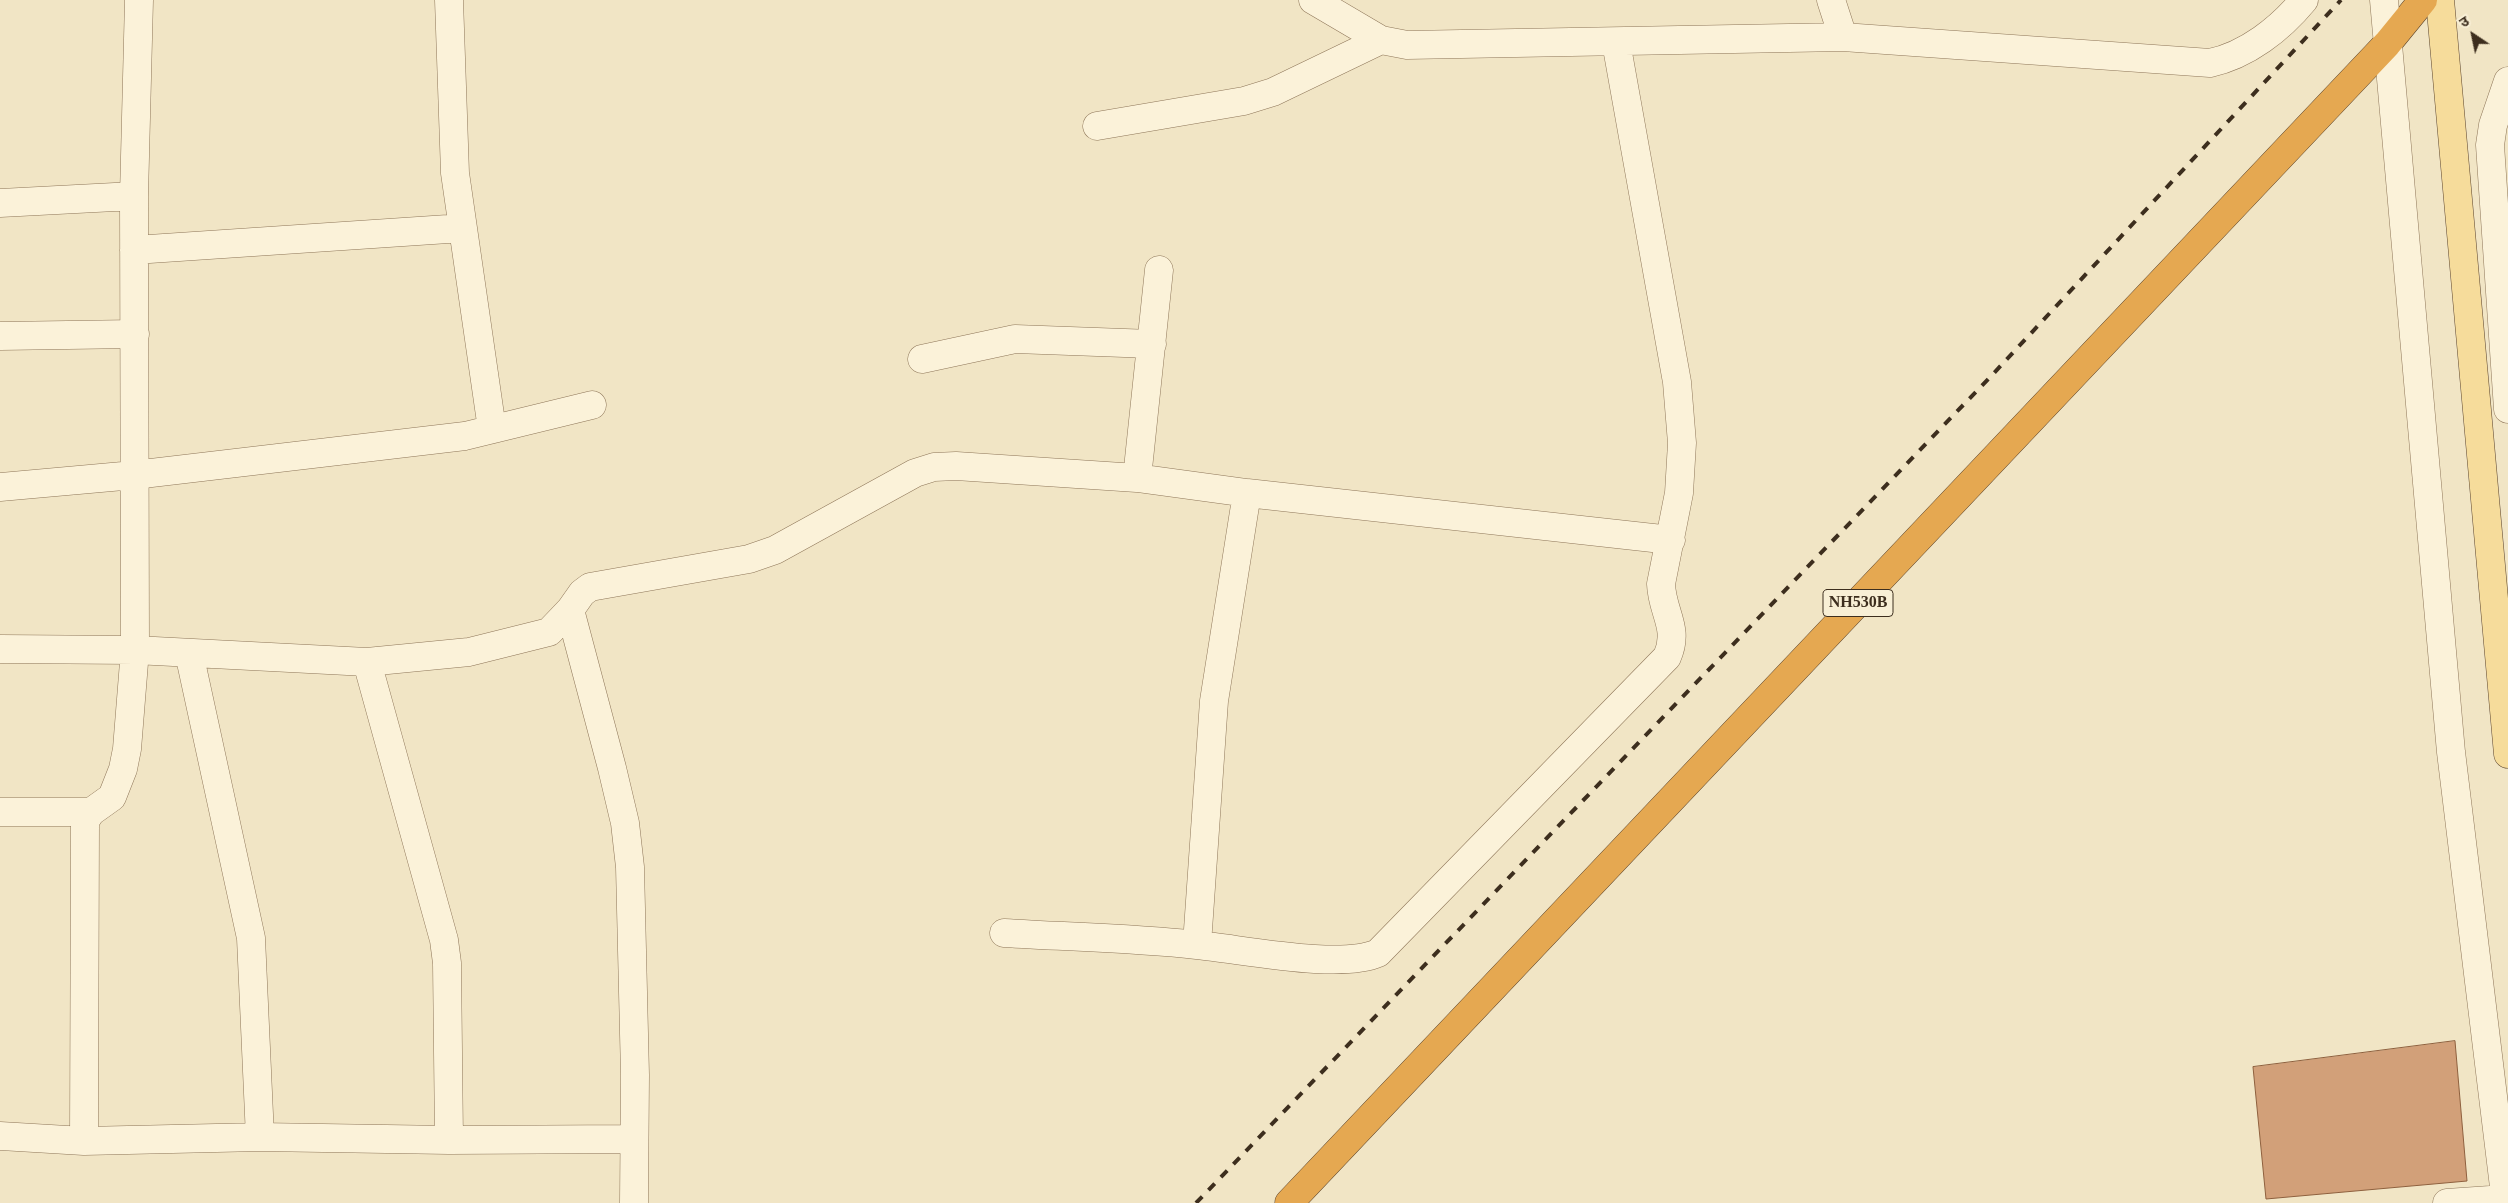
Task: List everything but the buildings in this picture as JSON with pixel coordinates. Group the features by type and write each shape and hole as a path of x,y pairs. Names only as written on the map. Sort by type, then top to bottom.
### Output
{"highway":[{"name":"NH530B","path":"1290,1203 2387,44 2423,0"}],"main road":[{"path":"2440,0 2508,754"}],"street":[{"path":"84,1140 85,821 91,812 112,797 123,769 127,750 135,650 134,196 139,0"},
{"path":"449,0 455,173 492,429"},
{"path":"1313,0 1381,40 1407,46 1843,37 2210,63 2228,59 2244,52 2294,12 2304,0"},
{"path":"1831,0 1843,37"},
{"path":"2384,0 2452,752 2505,1201 2447,1203"},
{"path":"1098,126 1244,101 1273,92 1381,40"},
{"path":"1004,932 1197,944 1312,958 1368,957 1378,953 1667,657 1673,644 1673,632 1661,595 1661,584 1679,493 1682,442 1677,382 1616,42"},
{"path":"2508,81 2493,125 2499,145 2508,409"},
{"path":"0,202 134,196"},
{"path":"134,250 463,228"},
{"path":"1137,478 1160,270"},
{"path":"0,336 135,334"},
{"path":"922,359 1016,339 1152,344"},
{"path":"0,487 134,475 465,436 592,405"},
{"path":"0,649 135,650 367,662 469,652 544,634 554,628 582,593 590,587 749,559 775,550 915,473 934,467 956,466 1137,478 1247,493 1671,540"},
{"path":"1197,944 1214,701 1247,493"},
{"path":"570,610 625,823 630,867 634,1203"},
{"path":"189,653 251,938 260,1137"},
{"path":"367,662 444,940 447,963 449,1140"},
{"path":"0,812 91,812"},
{"path":"0,1136 84,1140 260,1137 449,1140 634,1139"}],"railway":[{"path":"1196,1203 1994,373 2341,0"}]}
